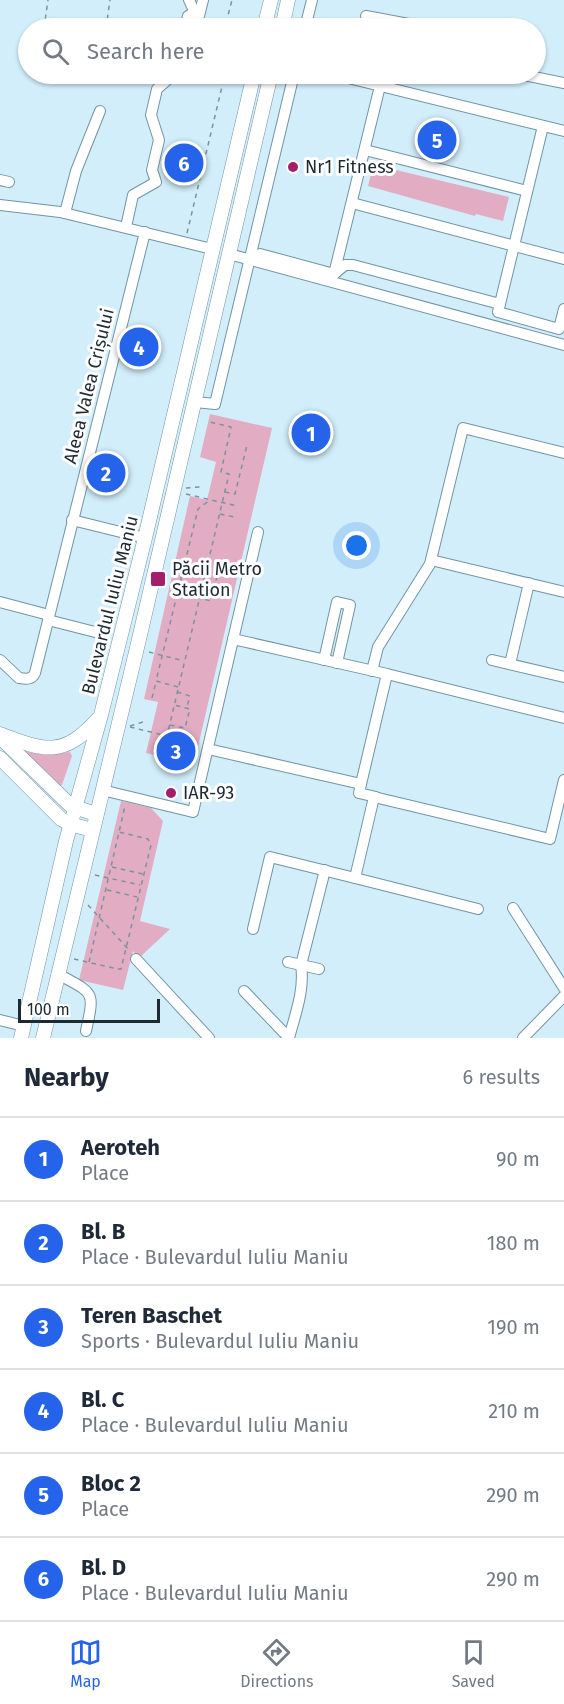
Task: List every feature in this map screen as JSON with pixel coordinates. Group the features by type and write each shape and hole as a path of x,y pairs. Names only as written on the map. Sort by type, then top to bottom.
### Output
{"main road":[{"path":"266,18 271,0"},
{"path":"284,18 288,0"},
{"name":"Bulevardul Iuliu Maniu","path":"23,1032 70,824 101,715 145,538 252,84"},
{"name":"Bulevardul Iuliu Maniu","path":"43,1038 269,84"},
{"path":"0,735 34,746 62,747 77,740 101,715"},
{"path":"0,735 62,798 75,808 96,814"},
{"path":"0,758 61,819 92,830"}],"street":[{"path":"189,0 197,15"},
{"path":"197,15 203,0"},
{"path":"307,18 312,0"},
{"path":"188,18 197,15"},
{"path":"366,16 377,18"},
{"path":"546,79 564,83"},
{"path":"126,227 133,195 156,182 152,170 159,140 151,115 157,89 163,84"},
{"path":"195,402 215,404 292,84"},
{"path":"372,84 564,131"},
{"path":"334,274 380,86"},
{"path":"65,213 76,171 99,111"},
{"path":"543,126 498,310 500,313 559,329 564,309"},
{"path":"364,150 527,191"},
{"path":"351,203 564,259"},
{"path":"0,205 65,213 212,249"},
{"name":"Aleea Valea Crișului","path":"0,660 19,678 34,676 145,232"},
{"path":"229,254 564,345"},
{"path":"248,259 260,254 334,274"},
{"path":"334,274 345,265 354,265 500,304"},
{"path":"213,325 233,330"},
{"path":"372,671 378,647 430,564 463,428 564,453"},
{"path":"72,520 145,538"},
{"path":"102,790 193,812 258,532"},
{"path":"431,560 564,592"},
{"path":"510,664 529,583"},
{"path":"0,602 103,634"},
{"path":"324,660 337,602 350,605 337,663"},
{"path":"233,639 564,717"},
{"path":"492,660 564,677"},
{"path":"387,675 359,793 550,839 564,780"},
{"path":"208,749 361,784"},
{"path":"355,878 374,797 376,797"},
{"path":"253,929 270,857 478,909"},
{"path":"289,1038 301,991 301,965 325,870"},
{"path":"513,908 564,988"},
{"path":"136,959 209,1038"},
{"path":"288,962 320,969"},
{"path":"58,974 83,988 91,998 92,1004 86,1031"},
{"path":"244,991 289,1038"},
{"path":"523,1038 564,996"},
{"path":"0,1020 23,1032"}],"path":[{"path":"45,18 48,0"},
{"path":"107,18 110,0"},
{"path":"227,18 232,0"},
{"path":"185,242 223,84"},
{"path":"128,727 167,736 229,474 221,472 231,427 210,422"},
{"path":"225,492 235,495 247,445"},
{"path":"180,493 237,506"},
{"path":"152,698 198,509 210,500"},
{"path":"219,514 234,517"},
{"path":"178,593 211,601 218,572 185,564"},
{"path":"145,652 184,661"},
{"path":"156,681 178,687"},
{"path":"177,693 190,696 187,708"},
{"path":"169,724 185,728 190,708 174,705"},
{"path":"89,963 127,797"},
{"path":"62,957 121,969 151,845 149,840 119,832"},
{"path":"111,867 144,874"},
{"path":"82,872 141,885"},
{"path":"106,890 138,897"},
{"path":"77,893 126,948"}],"shaded area":[{"path":"373,166 509,197 503,221 476,214 475,216 368,186"},
{"path":"210,414 272,428 194,764 146,753 158,702 144,699 190,496 207,500 216,462 200,457"},
{"path":"25,751 47,755 70,752 72,756 62,785 59,786"},
{"path":"121,801 151,808 163,821 140,921 170,929 139,958 133,951 123,990 79,980"}],"place":[{"name":"Bloc 2","path":"437,140"},
{"name":"Bl. D","path":"184,163"},
{"name":"Nr1 Fitness","path":"293,167"},
{"name":"Bl. C","path":"139,347"},
{"name":"Aeroteh","path":"311,433"},
{"name":"Bl. B","path":"106,473"},
{"name":"Păcii Metro Station","path":"158,579"},
{"name":"Teren Baschet","path":"176,751"},
{"name":"IAR-93","path":"171,793"}]}
